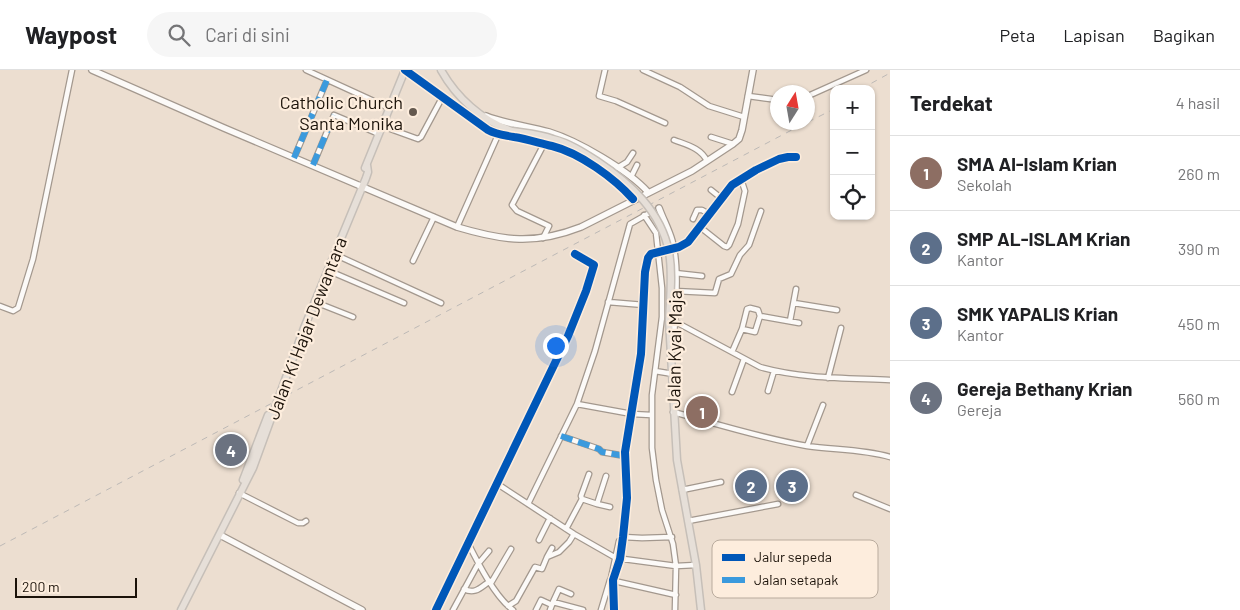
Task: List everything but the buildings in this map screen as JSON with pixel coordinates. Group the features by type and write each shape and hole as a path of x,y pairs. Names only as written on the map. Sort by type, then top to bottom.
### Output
{"main road":[{"path":"92,70 458,227 512,240 543,238 566,233 581,227 692,170 733,144 739,139 753,70"},
{"name":"Jalan Ki Hajar Dewantara","path":"240,492 243,479 297,338 360,185 368,172 367,165 405,70"},
{"name":"Jalan Kyai Maja","path":"441,70 446,79 487,120 501,128 553,139 574,147 612,172 640,195 657,221 669,252 671,321"},
{"path":"470,105 492,119 548,132 578,151 617,168 631,177 646,193"},
{"name":"Jalan Ki Hajar Dewantara","path":"180,610 220,535 261,449 360,185"},
{"name":"Jalan Kyai Maja","path":"659,208 672,240 671,249 675,273 675,291 669,339 673,412 677,460 696,565 701,610"},
{"path":"220,535 362,610"}],"street":[{"path":"0,306 13,311 18,308 33,259 72,70"},
{"path":"306,70 389,108"},
{"path":"405,70 443,96 459,111 498,135 512,136 558,148 578,151 594,167 634,199"},
{"path":"605,70 599,96 616,101 665,124"},
{"path":"643,70 680,87 709,106 744,117"},
{"path":"815,93 866,70"},
{"path":"294,158 327,80"},
{"path":"382,126 418,139 421,137 443,96"},
{"path":"748,96 770,99"},
{"path":"313,166 334,115 379,134"},
{"path":"458,227 498,135"},
{"path":"711,137 733,144"},
{"path":"674,140 693,147 704,155 707,161"},
{"path":"543,238 549,228 547,224 517,211 512,205 544,144"},
{"path":"617,168 627,162 633,153"},
{"path":"602,610 624,537 626,498 625,456 641,354 648,258 651,254 688,242 732,185 756,170 779,160 796,157"},
{"path":"631,177 638,165"},
{"path":"700,227 724,246 729,246 738,224 746,191 741,179"},
{"path":"711,190 721,198"},
{"path":"528,504 577,404 595,351 630,224 659,208"},
{"path":"693,219 697,210 702,210 709,214"},
{"path":"675,291 715,294 719,279 731,274 748,245 761,211"},
{"path":"645,215 656,233 661,252 662,317 651,415 652,448 662,510 681,566 675,610"},
{"path":"413,261 434,217"},
{"path":"334,254 440,303"},
{"path":"436,610 568,336 594,268 592,263 575,254"},
{"path":"328,270 404,303"},
{"path":"675,273 702,276"},
{"path":"790,321 796,288"},
{"path":"315,302 353,317"},
{"path":"608,302 644,305"},
{"path":"794,303 837,310"},
{"path":"732,352 748,308 758,310 760,316 755,332 742,328"},
{"path":"760,316 799,323"},
{"path":"671,321 760,367 774,371 828,378 890,380"},
{"path":"828,378 840,328"},
{"path":"732,392 744,359"},
{"path":"768,391 774,371"},
{"path":"656,372 671,374"},
{"path":"577,404 632,414 651,415"},
{"path":"807,446 823,405"},
{"path":"673,412 764,437 807,446 866,451 890,457"},
{"path":"561,436 599,449 602,452 625,456"},
{"path":"566,529 582,499 581,496 589,474"},
{"path":"596,504 606,476"},
{"path":"682,490 721,482"},
{"path":"496,484 574,534 618,558 681,566 696,565"},
{"path":"240,492 298,523 306,521"},
{"path":"856,495 890,509"},
{"path":"582,499 610,507"},
{"path":"689,523 721,518 778,504"},
{"path":"539,540 550,518"},
{"path":"547,558 566,546 574,534"},
{"path":"624,537 672,536"},
{"path":"618,558 619,541"},
{"path":"469,544 478,564 505,605 513,610"},
{"path":"464,589 468,592 478,590 490,582 511,548"},
{"path":"508,606 516,601 534,568 542,569 552,548"},
{"path":"453,610 478,564 489,552"},
{"path":"612,580 676,596"},
{"path":"612,580 614,610"},
{"path":"552,606 559,589 571,594"},
{"path":"536,610 541,600 552,606 583,610"}],"railway":[{"path":"868,85 890,73"},
{"path":"815,118 830,111"},
{"path":"0,546 792,130"}],"marked path":[{"path":"294,158 327,80"},
{"path":"313,165 334,115"},
{"path":"561,436 599,449 602,452 625,456"}],"cycle path":[{"path":"405,70 488,130 563,149 574,154 596,167 633,199"},
{"path":"614,610 613,580 620,559 627,498 625,452 641,354 645,272 648,258 651,254 679,247 688,242 732,185 756,170 779,159 796,157"},
{"path":"436,610 568,336 586,291 594,265 575,254"}],"place":[{"name":"Catholic Church Santa Monika","path":"413,112"},
{"name":"SMA Al-Islam Krian","path":"702,412"},
{"name":"Gereja Bethany Krian","path":"231,450"},
{"name":"SMP AL-ISLAM Krian","path":"751,486"},
{"name":"SMK YAPALIS Krian","path":"792,486"}]}
